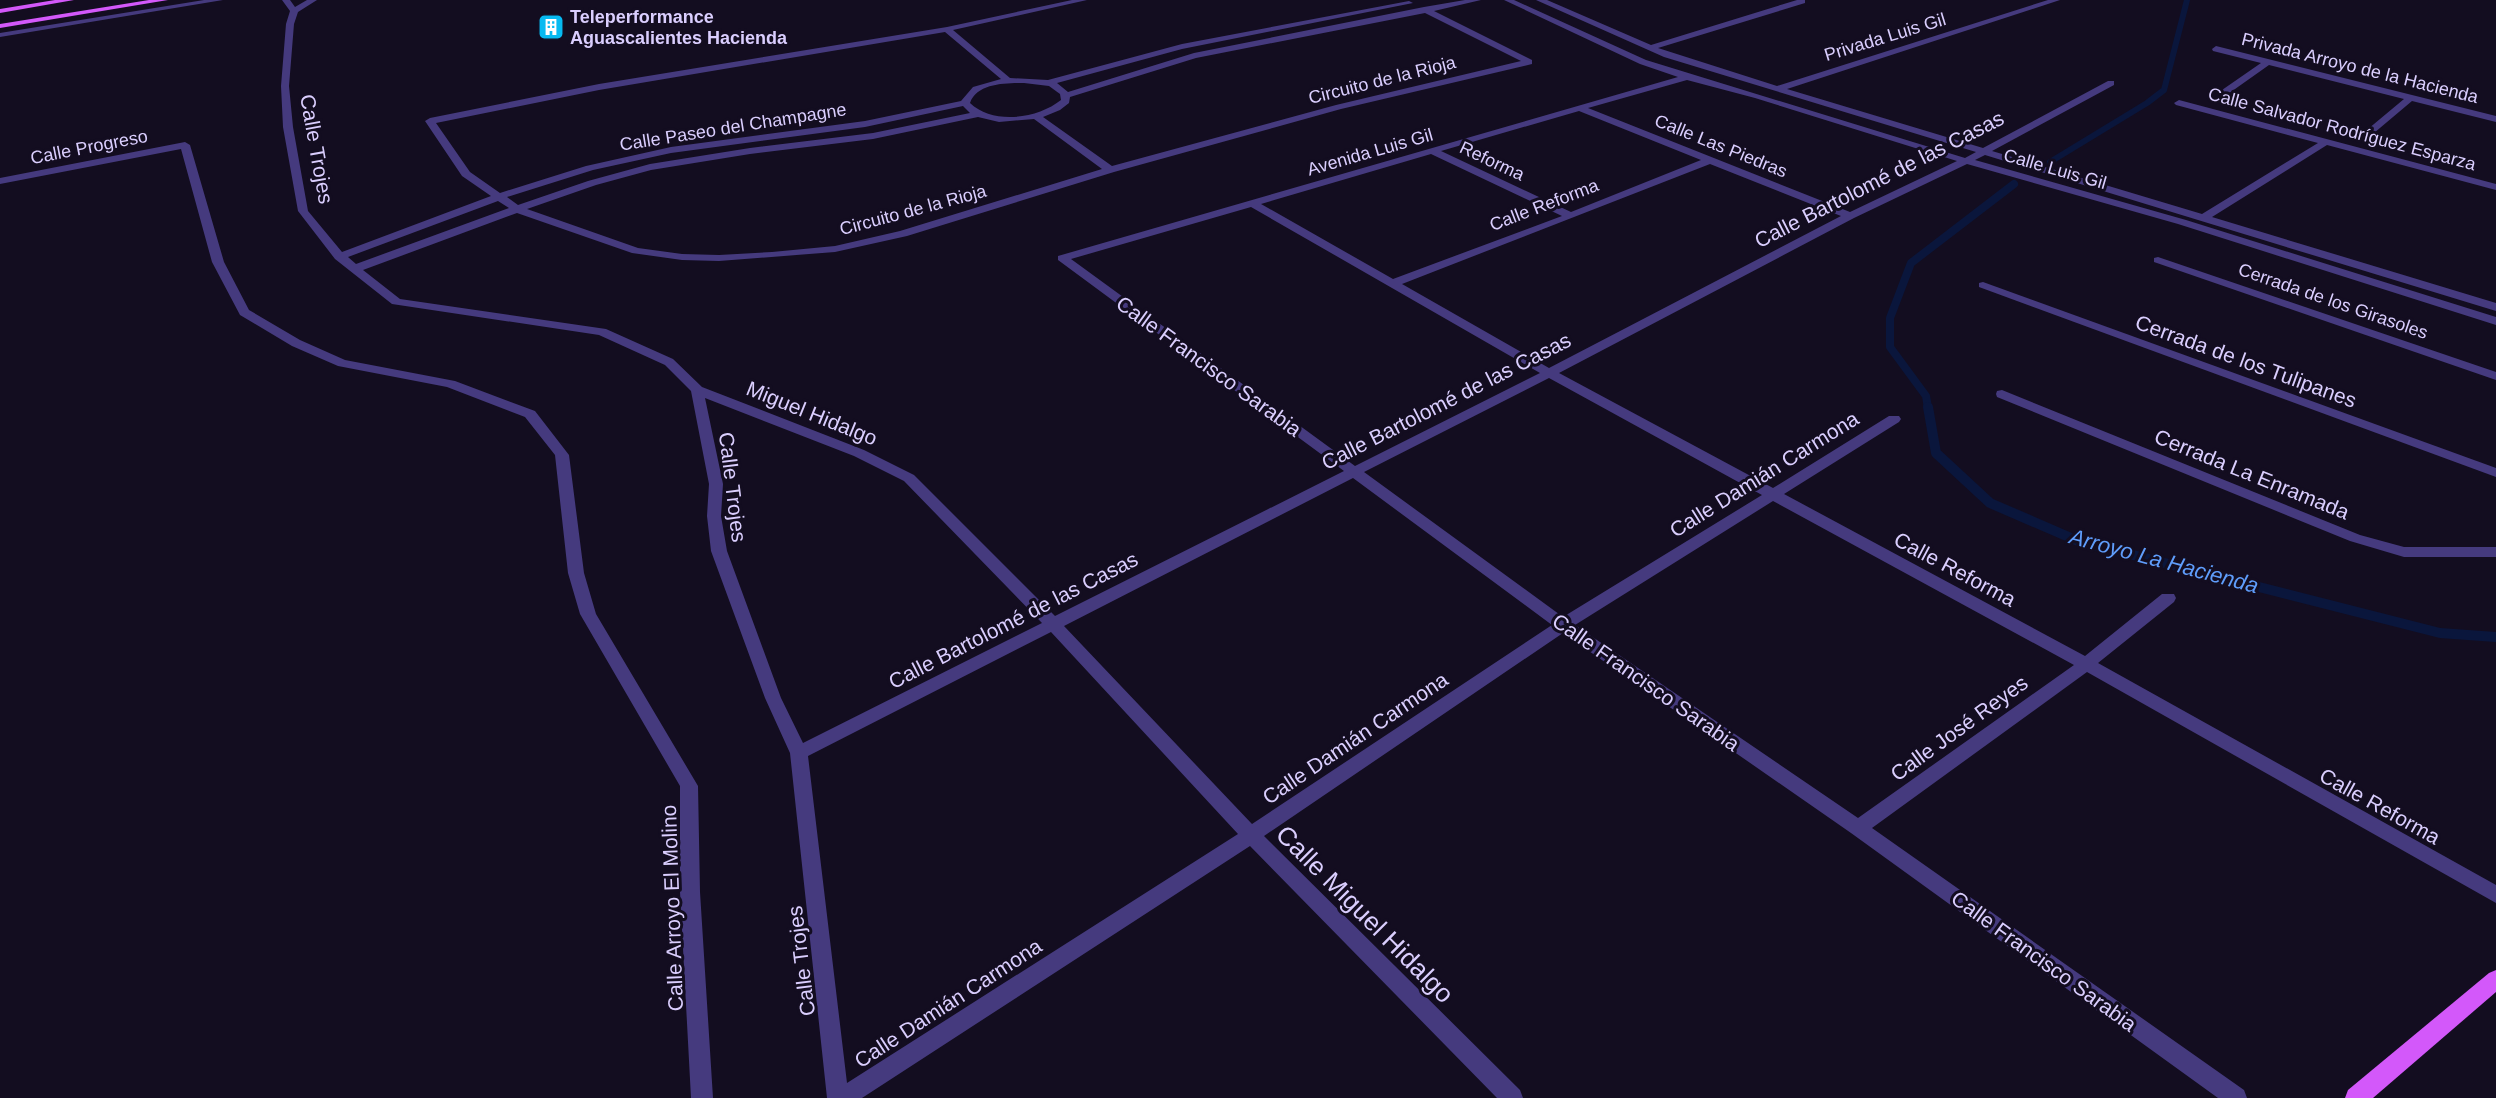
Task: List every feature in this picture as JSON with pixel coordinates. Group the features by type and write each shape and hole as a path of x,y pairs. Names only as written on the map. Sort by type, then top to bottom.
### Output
{"main road":[{"path":"0,11 70,0"},
{"path":"0,26 164,0"},
{"path":"2356,1098 2496,979"}],"street":[{"path":"0,35 219,0"},
{"path":"290,6 313,0"},
{"name":"Circuito de la Rioja","path":"1083,0 947,29 599,87 430,121 466,174 517,209 636,251 691,257 772,255 835,249 903,234 1110,170 1340,106 1528,62 1425,5"},
{"path":"1066,95 1194,56 1425,5 1477,0"},
{"name":"Calle Luis Gil","path":"1508,0 1643,62 1966,161 2182,222 2496,321"},
{"name":"Calle Luis Gil","path":"1540,0 1650,48 1981,152 2205,217 2496,308"},
{"name":"Privada Luis Gil","path":"1758,96 2056,0"},
{"path":"1049,83 1129,60 1244,33 1408,1 1425,5"},
{"path":"1650,48 1802,1"},
{"name":"Calle Trojes","path":"290,6 285,86 288,127 303,211 339,257 396,302 602,332 669,362 697,390 716,484 714,516 718,551 773,698 799,753 838,1098"},
{"path":"947,29 1008,81"},
{"name":"Privada Arroyo de la Hacienda","path":"2216,49 2496,119"},
{"path":"2225,93 2268,62"},
{"name":"Avenida Luis Gil","path":"1062,258 1687,76"},
{"path":"1022,80 1049,83 1058,86 1066,95 1066,101 1060,107 1036,116 1004,119 977,114 965,103 966,98 981,87 1022,80"},
{"name":"Calle Bartolomé de las Casas","path":"799,753 1550,373 1850,216 1966,161 2111,83"},
{"path":"2371,131 2411,97"},
{"name":"Calle Paseo del Champagne","path":"339,257 498,197 590,168 671,150 865,124 965,103"},
{"name":"Calle Salvador Rodríguez Esparza","path":"2179,103 2496,186"},
{"name":"Calle Las Piedras","path":"1579,108 1850,216"},
{"name":"Calle Paseo del Champagne","path":"354,269 592,183 650,167 750,151 873,136 977,114"},
{"path":"1036,116 1110,170"},
{"path":"2205,217 2326,142"},
{"name":"Calle Progreso","path":"0,181 185,145"},
{"name":"Calle Arroyo El Molino","path":"185,145 218,262 244,312 297,343 342,363 450,384 530,414 562,454 576,573 588,614 689,786 690,892 702,1098"},
{"name":"Reforma","path":"1432,151 1571,216"},
{"name":"Calle Reforma","path":"1391,284 1571,216 1710,160"},
{"name":"Calle Reforma","path":"1251,203 1550,373 2086,664 2496,896"},
{"name":"Calle Francisco Sarabia","path":"1062,258 1563,625 1858,828 2236,1098"},
{"name":"Cerrada de los Girasoles","path":"2158,260 2496,376"},
{"name":"Cerrada de los Tulipanes","path":"1983,285 2496,472"},
{"name":"Miguel Hidalgo","path":"697,390 859,453 909,478"},
{"name":"Cerrada La Enramada","path":"2002,394 2355,538 2404,552 2496,552"},
{"name":"Calle Damián Carmona","path":"843,1098 1251,835 1563,625 1894,419"},
{"name":"Calle Miguel Hidalgo","path":"909,478 1052,623 1251,835 1512,1098"},
{"name":"Calle José Reyes","path":"1858,828 2086,664 2168,598"}],"waterway":[{"name":"Arroyo La Hacienda","path":"2050,162 2147,103 2164,90 2187,0"},
{"name":"Arroyo La Hacienda","path":"1928,408 1926,396 1890,347 1890,318 1911,263 2014,184"},
{"name":"Arroyo La Hacienda","path":"1928,407 1936,453 1990,503 2078,541 2440,633 2496,637"}],"place":[{"name":"Teleperformance Aguascalientes Hacienda","path":"551,27"}]}
